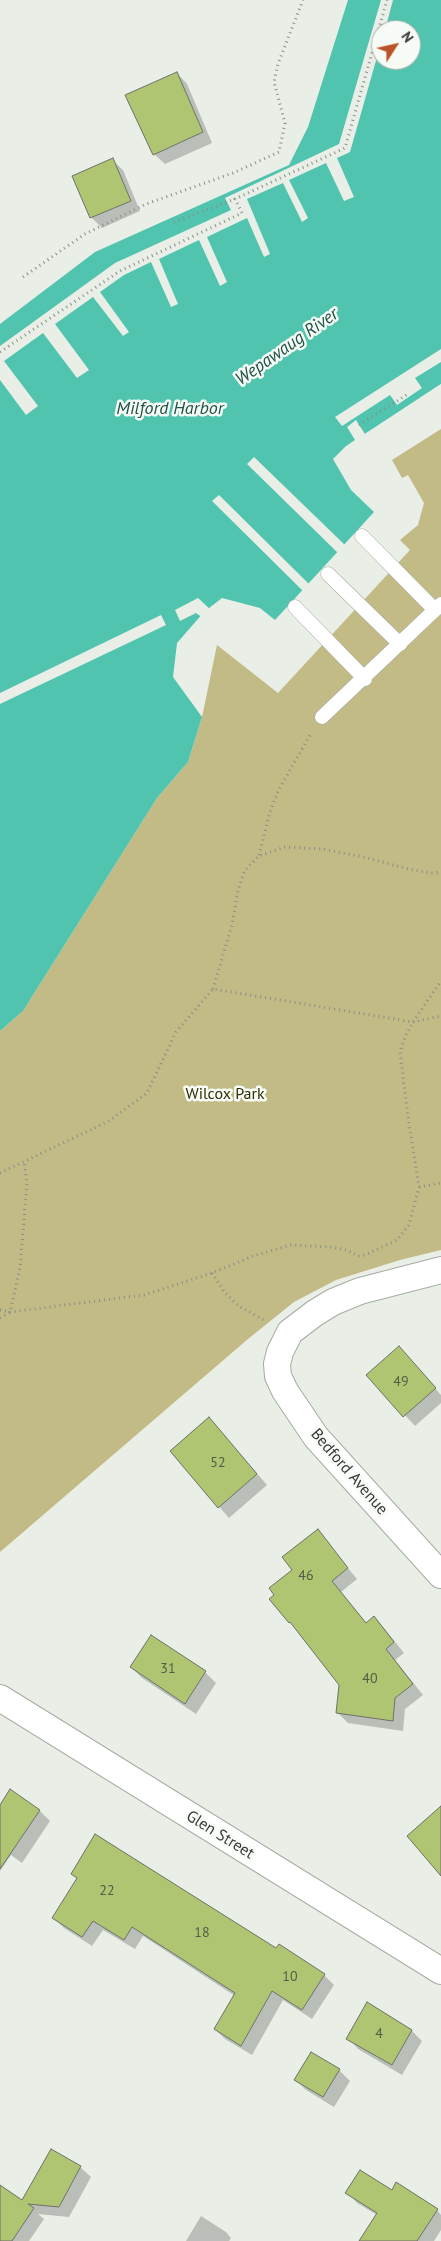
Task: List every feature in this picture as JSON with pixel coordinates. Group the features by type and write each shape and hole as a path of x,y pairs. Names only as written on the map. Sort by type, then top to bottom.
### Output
{"street":[{"path":"282,1350 293,1329 333,1302 360,1291 441,1270"},
{"name":"Bedford Avenue","path":"282,1350 277,1370 281,1384 310,1429 441,1575"},
{"name":"Glen Street","path":"0,1698 441,1971"}],"lane":[{"path":"322,717 365,679 438,607 362,536"},
{"path":"328,574 400,644"},
{"path":"295,607 365,679"}],"path":[{"path":"23,276 85,234 146,204 233,173 278,152 285,123 274,82 278,64 303,0"},
{"path":"174,222 235,200 346,148 387,0"},
{"path":"0,352 120,271 242,213 235,200"},
{"path":"359,425 408,394"},
{"path":"259,856 270,812 278,791 322,717"},
{"path":"0,1173 109,1121 148,1093 176,1032 213,989 232,926 238,890 245,870 259,856 285,847 323,849 368,858 408,869 432,873 441,872"},
{"path":"0,1310 10,1312 144,1296 212,1273 252,1256 291,1245 331,1247 347,1250 358,1256 365,1255 397,1240 408,1225 419,1187 408,1124 400,1052 413,1022 441,981"},
{"path":"213,989 413,1022 441,1016"},
{"path":"0,1318 10,1312 20,1268 27,1183 24,1162"},
{"path":"419,1187 441,1183"},
{"path":"212,1273 224,1293 240,1307 264,1320 282,1350"}],"green space":[{"name":"Wilcox Park","path":"441,429 441,1250 400,1260 336,1280 294,1302 248,1339 0,1552 0,1031 23,1011 157,798 188,762 202,717 217,645 278,693 410,550 400,540 418,525 424,503 408,475 402,478 392,460"}],"water":[{"name":"Milford Harbor","path":"348,0 441,0 441,384 345,447 333,459 351,490 374,512 275,620 260,608 222,598 204,612 177,643 173,677 202,717 188,762 157,798 23,1011 0,1031 0,324 95,252 289,165 308,127"}],"pier":[{"path":"381,0 393,0 388,20 375,20"},
{"path":"371,34 371,70 373,70 350,152 337,158 354,197 344,201 326,163 289,180 308,218 302,222 283,183 247,199 270,254 264,257 247,218 207,237 227,282 220,286 199,240 159,259 178,304 171,307 151,262 124,275 100,292 129,332 123,336 93,297 55,324 89,370 77,378 43,333 4,361 38,406 26,415 0,380 0,346 115,263 231,210 225,198 339,144"},
{"path":"441,349 441,362 415,378 422,388 397,405 390,395 342,426 335,417"},
{"path":"441,384 441,387 346,449 345,447 355,440 347,427 356,420 365,434"},
{"path":"254,457 346,546 339,554 247,464"},
{"path":"219,495 310,585 304,592 212,501"},
{"path":"198,598 211,610 203,618 196,613 180,621 175,610"},
{"path":"161,615 166,625 0,704 0,693"}],"building":[{"path":"177,72 203,132 153,155 125,95"},
{"path":"113,158 131,201 90,218 72,176"},
{"path":"399,1346 436,1388 403,1417 366,1375"},
{"path":"209,1417 257,1474 218,1508 170,1451"},
{"path":"318,1529 348,1568 332,1581 366,1623 374,1616 394,1642 386,1649 413,1684 395,1698 393,1721 336,1713 339,1685 290,1622 269,1599 274,1595 269,1588 292,1570 282,1557"},
{"path":"151,1635 206,1671 185,1704 130,1667"},
{"path":"10,1789 40,1810 0,1869 0,1805"},
{"path":"441,1806 441,1876 407,1836"},
{"path":"95,1834 276,1948 279,1944 325,1974 302,2010 272,1991 241,2046 214,2029 235,1993 132,1927 124,1940 93,1921 82,1937 52,1918 77,1878 71,1874"},
{"path":"367,2002 412,2030 392,2065 346,2039"},
{"path":"311,2052 340,2069 323,2097 294,2080"},
{"path":"51,2149 81,2166 59,2207 28,2204 34,2208 12,2241 0,2241 0,2185 22,2200"},
{"path":"360,2170 392,2190 396,2182 438,2209 417,2241 359,2241 377,2213 345,2193"}],"water label":[{"name":"Wepawaug River","path":"287,347"}]}
